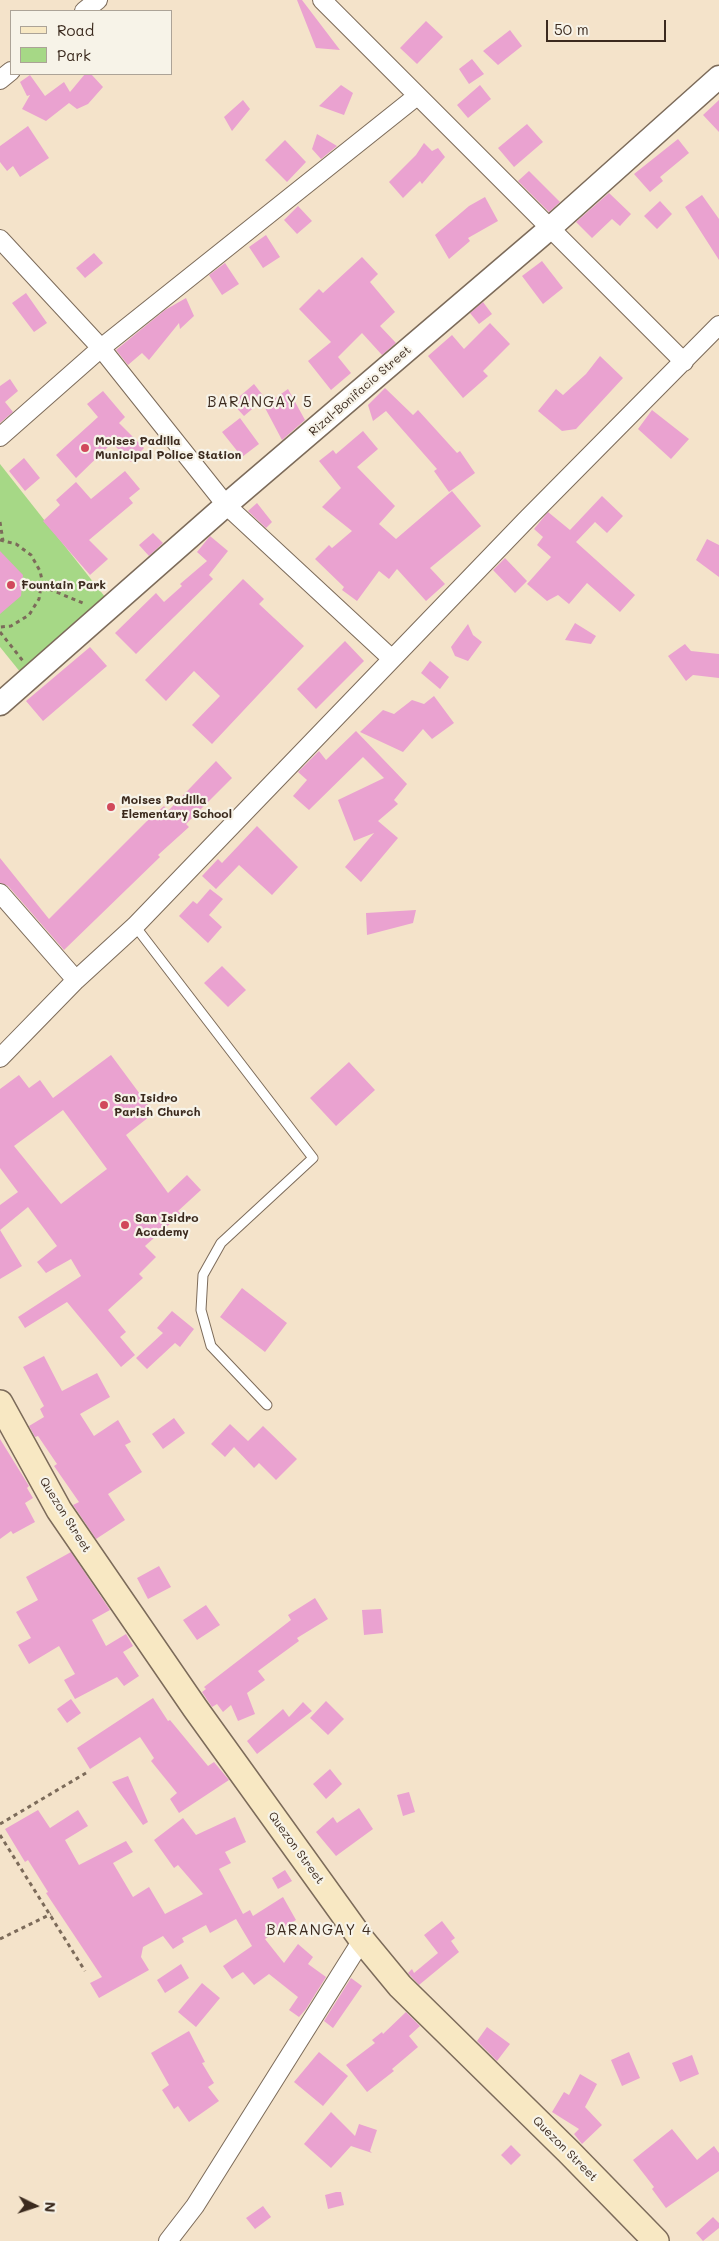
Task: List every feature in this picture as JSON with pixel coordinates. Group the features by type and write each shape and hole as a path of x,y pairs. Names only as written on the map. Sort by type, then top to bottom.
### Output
{"main road":[{"name":"Quezon Street","path":"0,1403 59,1510 195,1708 362,1940 400,1986 656,2241"}],"street":[{"path":"85,10 98,0"},
{"path":"322,0 548,229 684,362"},
{"path":"0,80 10,72"},
{"name":"Rizal-Bonifacio Street","path":"0,704 226,506 548,229 719,77"},
{"path":"0,437 100,348 417,96"},
{"path":"0,238 100,348 226,506 392,659"},
{"path":"0,1058 76,980 135,926 526,520 719,326"},
{"path":"0,893 76,980"},
{"path":"168,2241 195,2206 362,1940"}],"lane":[{"path":"135,926 313,1158 221,1243 203,1275 201,1310 211,1346 267,1405"}],"path":[{"path":"0,522 2,540 16,544 31,555 40,571 42,586 39,599 29,615 11,626 0,627"},
{"path":"42,586 104,612"},
{"path":"0,632 33,674"},
{"path":"0,1824 86,1773"},
{"path":"0,1835 85,1971"},
{"path":"0,1939 51,1914"}],"green space":[{"path":"0,464 109,602 21,673 0,647"}],"building":[{"path":"297,0 302,0 340,50 316,48"},
{"path":"426,21 443,37 417,64 400,48"},
{"path":"510,30 522,46 498,65 483,51"},
{"path":"472,59 484,74 469,84 459,69"},
{"path":"30,75 45,96 64,82 70,92 84,75 92,75 103,87 88,104 77,109 69,103 46,121 22,109 30,95 27,96 20,82"},
{"path":"341,85 353,93 344,115 319,106"},
{"path":"480,85 491,99 468,118 457,105"},
{"path":"243,100 250,109 232,131 224,117"},
{"path":"719,100 719,132 703,115"},
{"path":"527,124 543,142 514,167 498,148"},
{"path":"28,126 49,158 20,177 13,166 7,171 0,162 0,146"},
{"path":"317,134 337,146 321,159 312,149"},
{"path":"678,139 689,153 660,177 663,181 650,192 634,174"},
{"path":"285,140 306,162 287,182 265,160"},
{"path":"424,143 432,151 438,148 445,157 422,184 420,181 403,198 389,182 416,155"},
{"path":"529,171 560,202 549,212 518,181"},
{"path":"609,193 631,214 620,226 612,219 592,238 576,222"},
{"path":"702,195 719,219 719,260 685,207"},
{"path":"485,197 498,221 468,238 470,241 449,259 435,235 469,206"},
{"path":"660,201 672,214 657,229 644,216"},
{"path":"298,206 312,221 297,234 284,220"},
{"path":"266,235 280,257 263,268 249,247"},
{"path":"94,253 103,263 85,278 76,268"},
{"path":"362,257 378,274 370,282 395,312 380,326 396,343 382,355 362,333 338,357 351,373 331,390 308,361 331,342 299,309 319,289 323,293"},
{"path":"542,261 563,288 543,304 522,276"},
{"path":"225,263 239,284 222,295 209,275"},
{"path":"26,293 47,323 34,332 12,303"},
{"path":"186,298 194,316 180,329 179,323 149,360 142,353 128,365 116,350 165,310"},
{"path":"483,302 492,314 479,324 470,313"},
{"path":"490,323 510,344 483,371 488,376 463,398 428,356 452,335 464,349"},
{"path":"600,356 623,378 576,429 562,431 538,411 556,389 563,395 586,374"},
{"path":"10,379 18,391 5,402 13,412 0,423 0,386"},
{"path":"254,384 265,398 244,416 232,403"},
{"path":"385,388 413,415 418,410 457,453 460,451 475,473 449,492 434,471 437,469 386,411 373,421 368,405"},
{"path":"288,389 305,420 282,440 264,406"},
{"path":"103,391 125,417 119,423 144,448 131,462 112,443 76,478 56,455 98,417 87,404"},
{"path":"652,410 689,439 671,459 638,429"},
{"path":"240,418 259,444 242,457 222,432"},
{"path":"363,431 378,449 357,467 395,506 379,524 396,539 452,491 481,526 430,568 445,584 426,601 397,569 389,579 379,571 357,601 342,590 344,587 315,559 329,545 332,548 352,531 322,507 341,488 319,461 333,450 336,454"},
{"path":"24,458 40,478 25,491 9,471"},
{"path":"125,471 140,489 129,498 133,503 89,540 108,559 90,575 43,521 60,505 56,500 76,482 91,499"},
{"path":"602,496 623,516 607,533 595,522 576,542 635,595 620,612 587,583 569,604 558,595 547,601 527,584 551,557 537,545 543,537 534,529 548,512 570,530"},
{"path":"257,503 272,522 266,528 248,511"},
{"path":"153,533 163,543 149,556 139,545"},
{"path":"210,536 228,551 209,575 213,579 136,654 115,633 156,593 164,602 182,586 180,584 207,561 197,552"},
{"path":"707,539 719,545 719,577 696,560"},
{"name":"Fountain Park","path":"0,551 23,575 21,596 0,614"},
{"path":"505,558 527,581 515,593 493,570"},
{"path":"243,579 264,599 259,604 304,646 212,744 192,725 220,696 194,671 166,701 145,680"},
{"path":"575,623 596,636 591,644 565,640"},
{"path":"468,624 473,635 482,642 468,661 455,656 451,647"},
{"path":"345,641 364,661 316,709 297,689"},
{"path":"685,644 691,651 719,654 719,678 693,675 686,681 668,656"},
{"path":"90,647 107,666 43,721 26,701"},
{"path":"430,661 449,677 440,689 421,673"},
{"path":"434,696 454,723 432,739 423,729 403,752 360,732 383,710 394,714 412,700 424,704"},
{"path":"356,731 407,784 394,800 398,804 378,821 398,838 361,882 345,867 374,833 354,841 338,800 384,778 363,757 309,810 293,796 307,780 298,772 319,751 326,760"},
{"path":"216,761 232,778 186,824 189,827 158,855 160,857 64,950 8,886 0,883 0,858 49,919 147,821 164,806 168,811"},
{"path":"257,826 298,867 272,895 239,865 216,889 202,876 218,859 222,863"},
{"path":"210,889 223,899 209,915 222,927 208,943 179,916 193,901 197,904"},
{"path":"416,910 413,923 367,935 366,913"},
{"path":"222,966 246,990 228,1007 204,983"},
{"path":"111,1055 154,1113 126,1135 168,1193 187,1175 201,1190 178,1211 181,1214 145,1246 156,1257 139,1274 143,1278 108,1310 126,1332 120,1337 135,1355 121,1367 67,1302 25,1328 18,1317 81,1276 71,1259 46,1273 37,1262 57,1246 28,1207 0,1230 0,1205 18,1192 0,1168 0,1089 19,1075 29,1088 40,1080 53,1098","holes":["63,1110 107,1169 61,1204 14,1146"]},
{"path":"349,1062 375,1090 336,1126 310,1098"},
{"path":"0,1230 22,1266 0,1279"},
{"path":"242,1288 287,1323 265,1352 220,1317"},
{"path":"172,1311 194,1329 180,1347 175,1343 147,1369 136,1358 163,1333 157,1328"},
{"path":"44,1356 62,1391 97,1373 110,1397 80,1414 94,1436 118,1420 131,1442 125,1445 142,1472 108,1494 125,1520 96,1539 73,1505 79,1502 54,1466 57,1464 38,1436 35,1437 29,1426 44,1417 40,1409 44,1406 23,1367"},
{"path":"174,1418 185,1433 163,1449 152,1434"},
{"path":"230,1424 248,1441 263,1426 297,1459 276,1480 259,1463 254,1468 234,1447 225,1457 211,1444"},
{"path":"0,1439 29,1486 27,1488 33,1498 25,1503 35,1522 13,1534 11,1531 0,1539"},
{"path":"71,1552 110,1610 92,1620 106,1646 126,1634 133,1646 123,1652 139,1676 124,1686 117,1677 75,1699 64,1680 75,1674 59,1646 29,1664 18,1645 31,1638 16,1612 38,1600 26,1577"},
{"path":"159,1566 171,1587 148,1599 137,1578"},
{"path":"315,1598 328,1619 297,1638 299,1641 258,1671 265,1680 247,1693 255,1714 238,1721 231,1705 223,1712 217,1704 212,1707 202,1692 206,1689 204,1687 291,1620 288,1615"},
{"path":"206,1605 220,1625 197,1640 183,1620"},
{"path":"381,1609 383,1633 364,1635 362,1610"},
{"path":"153,1698 168,1721 170,1720 208,1766 214,1762 229,1780 179,1813 170,1799 177,1793 151,1761 154,1758 140,1737 90,1769 77,1748"},
{"path":"71,1699 81,1713 67,1723 57,1709"},
{"path":"326,1701 344,1719 328,1735 310,1718"},
{"path":"303,1702 312,1711 257,1754 247,1741 283,1709 289,1717"},
{"path":"330,1769 342,1784 326,1799 313,1784"},
{"path":"128,1776 148,1822 143,1825 112,1782"},
{"path":"409,1792 415,1812 403,1816 397,1795"},
{"path":"359,1808 373,1829 336,1856 316,1832 333,1817 337,1823"},
{"path":"38,1810 50,1828 78,1810 88,1826 65,1840 79,1865 126,1841 133,1852 113,1863 133,1897 149,1887 165,1914 203,1894 178,1865 174,1868 154,1840 183,1818 196,1835 235,1817 246,1842 225,1852 231,1863 219,1869 243,1914 250,1910 253,1916 283,1897 296,1920 265,1939 284,1963 298,1944 313,1957 308,1964 326,1977 306,2009 299,2017 289,2010 298,1997 269,1974 254,1985 243,1972 232,1979 223,1966 252,1946 236,1919 210,1933 206,1925 182,1938 184,1942 173,1949 163,1936 143,1947 141,1957 149,1970 99,1998 90,1983 102,1977 46,1893 48,1892 28,1860 25,1862 5,1829"},
{"path":"285,1870 292,1881 278,1889 272,1878"},
{"path":"442,1921 455,1938 451,1941 459,1952 419,1985 408,1973 412,1969 414,1973 438,1953 424,1935"},
{"path":"181,1964 189,1978 165,1993 157,1980"},
{"path":"351,1978 362,1986 333,2028 324,2021"},
{"path":"202,1983 220,1998 196,2027 178,2012"},
{"path":"406,2012 420,2026 409,2036 418,2047 392,2069 394,2071 367,2092 346,2065 375,2043 372,2040 382,2032 383,2034"},
{"path":"487,2027 510,2044 497,2061 477,2041"},
{"path":"189,2031 205,2062 202,2063 214,2083 208,2087 219,2101 189,2122 178,2106 174,2109 162,2090 169,2085 151,2053"},
{"path":"319,2052 348,2076 323,2106 294,2082"},
{"path":"629,2052 640,2078 622,2086 611,2060"},
{"path":"692,2055 699,2074 680,2082 672,2063"},
{"path":"580,2074 597,2084 585,2107 602,2125 582,2144 574,2134 579,2129 552,2112 564,2092 569,2095"},
{"path":"331,2112 355,2136 359,2124 377,2130 370,2151 372,2153 351,2146 331,2168 304,2144"},
{"path":"672,2129 697,2160 714,2146 719,2153 719,2171 666,2208 652,2189 654,2187 633,2160"},
{"path":"511,2145 521,2155 511,2165 501,2155"},
{"path":"341,2192 344,2205 328,2209 325,2195"},
{"path":"263,2206 271,2217 255,2229 246,2218"},
{"path":"713,2217 719,2223 719,2228 703,2241 696,2233"}],"place":[{"name":"Moises Padilla Municipal Police Station","path":"85,448"},
{"name":"Fountain Park","path":"11,585"},
{"name":"Moises Padilla Elementary School","path":"111,807"},
{"name":"San Isidro Parish Church","path":"104,1105"},
{"name":"San Isidro Academy","path":"125,1225"}],"district":[{"name":"BARANGAY 5","path":"260,402"},
{"name":"BARANGAY 4","path":"319,1930"}]}
